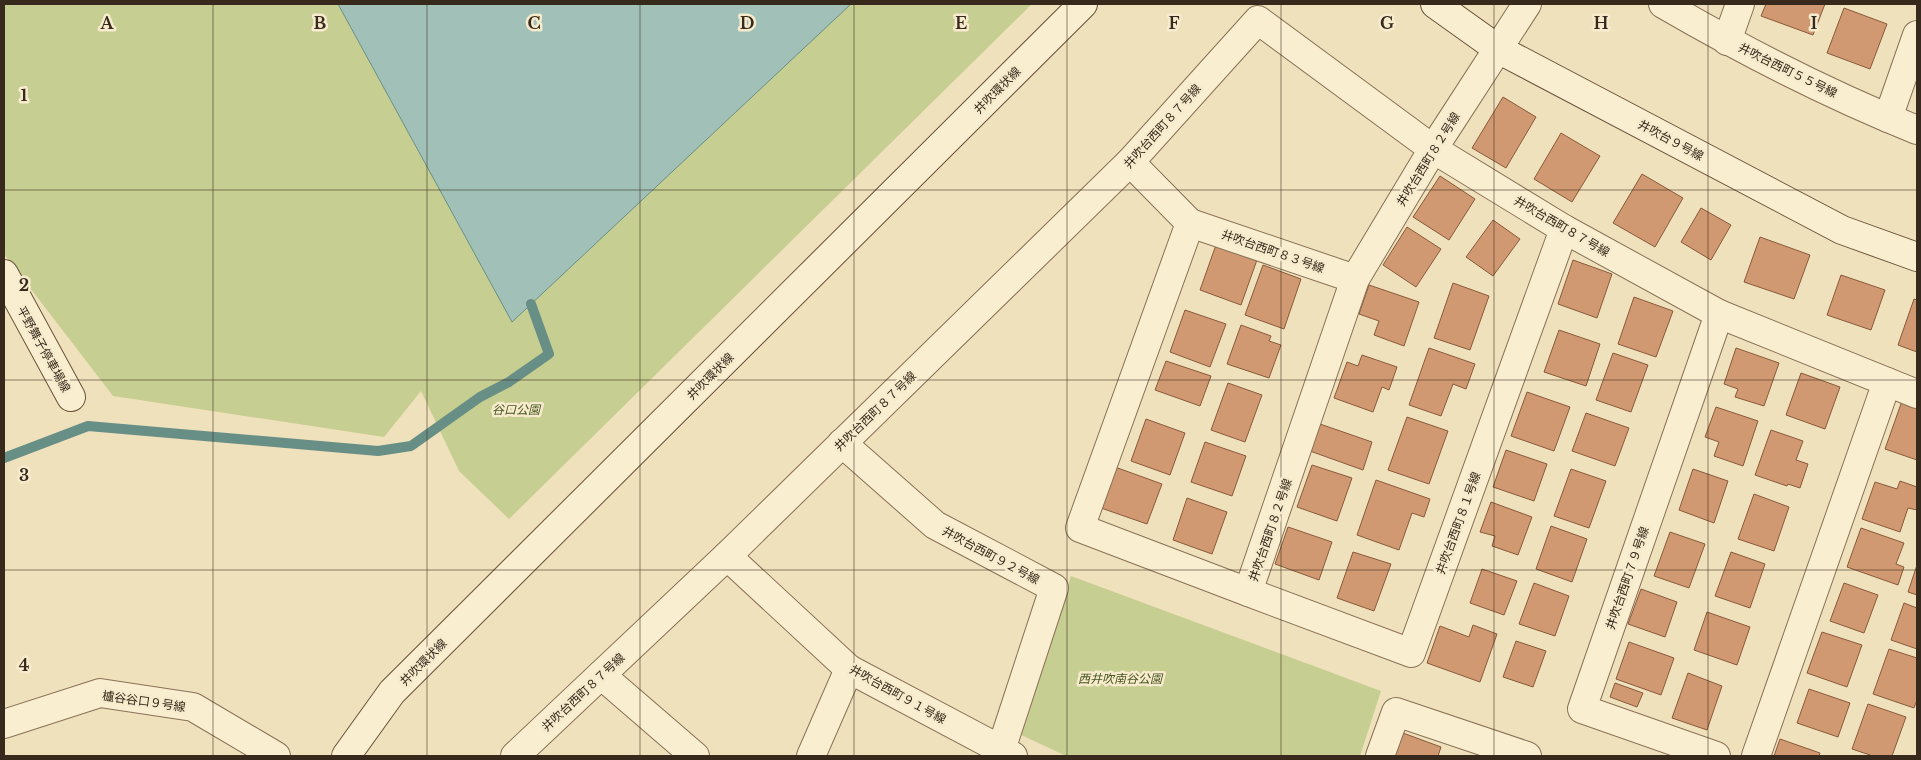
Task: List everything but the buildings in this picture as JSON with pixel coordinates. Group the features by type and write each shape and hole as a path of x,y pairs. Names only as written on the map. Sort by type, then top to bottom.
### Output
{"street":[{"name":"井吹環状線","path":"346,756 392,692 1084,4"},
{"name":"井吹台９号線","path":"1435,4 1498,49 1842,230 1917,257"},
{"name":"井吹台西町８２号線","path":"1190,223 1080,528 1248,592 1355,279 1433,149 1527,4"},
{"name":"井吹台西町５５号線","path":"1663,4 1727,41 1917,130"},
{"path":"1727,41 1740,4"},
{"name":"井吹台西町８７号線","path":"515,756 727,556 1130,162 1258,20 1433,149 1564,229 1719,314 1917,394"},
{"path":"1888,118 1917,35"},
{"path":"1130,162 1190,223"},
{"name":"井吹台西町８３号線","path":"1190,223 1355,279"},
{"name":"井吹台西町８１号線","path":"1248,592 1411,653 1564,229"},
{"name":"平野舞子停車場線","path":"4,274 71,397"},
{"name":"井吹台西町７９号線","path":"1716,756 1582,709 1719,314"},
{"path":"1756,756 1886,382"},
{"name":"井吹台西町９２号線","path":"842,443 935,525 1054,588 1004,754"},
{"name":"井吹台西町９１号線","path":"727,556 849,669 1004,754"},
{"path":"811,756 849,669"},
{"path":"601,675 695,756"},
{"name":"櫨谷谷口９号線","path":"4,724 100,693 192,707 276,756"},
{"path":"1380,756 1396,712 1527,756"}],"green space":[{"name":"谷口公園","path":"4,4 1032,4 509,519 459,471 421,391 384,437 113,396 4,254"},
{"name":"西井吹南谷公園","path":"1071,576 1381,691 1360,756 1066,756 1019,734"}],"water":[{"path":"338,4 851,4 512,322"}],"waterway":[{"path":"4,458 88,426 378,451 411,446 480,397 509,382 549,354 531,304"}]}
